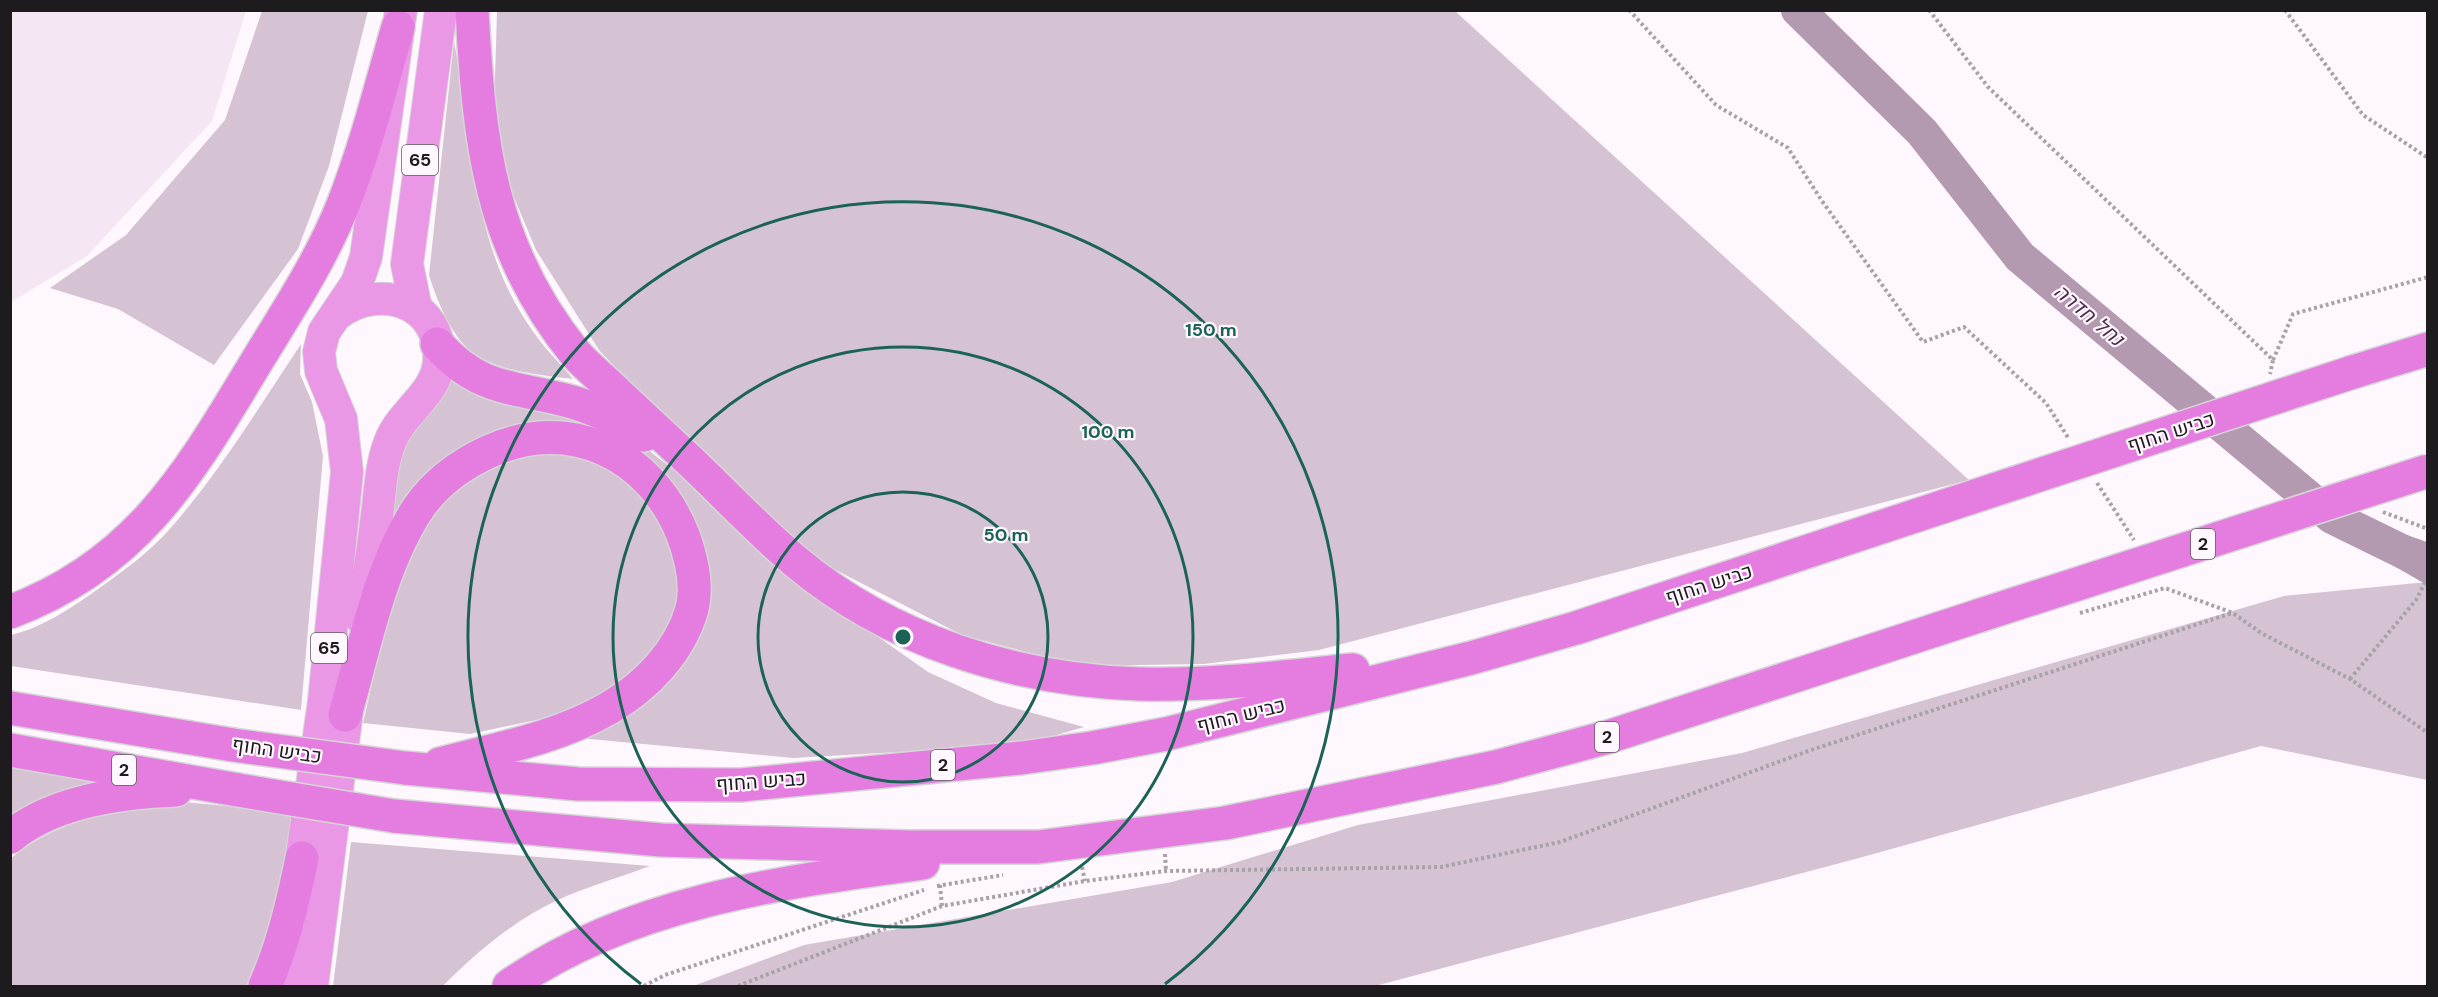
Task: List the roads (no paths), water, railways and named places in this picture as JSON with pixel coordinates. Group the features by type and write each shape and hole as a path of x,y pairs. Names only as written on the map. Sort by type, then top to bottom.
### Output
{"highway":[{"name":"65","path":"312,987 345,715 382,471 389,442 398,427 426,395 435,379 439,362 437,344 429,325 416,309 407,264 441,10"},
{"path":"472,10 483,141 495,202 508,242 527,284 549,319 578,356 796,561 845,597 896,626 946,648 1005,665 1074,679 1138,684 1210,683 1471,658"},
{"name":"65","path":"285,987 324,701 347,472 341,420 321,371 319,352 324,332 357,283 366,257 399,19"},
{"path":"10,612 44,600 122,548 158,511 206,445 311,273 338,216 360,157 399,19"},
{"path":"335,315 357,301 383,297 400,301 416,309"},
{"path":"437,344 461,368 480,379 500,387 595,409 626,424 657,443 728,497"},
{"name":"כביש החוף","path":"10,708 233,744 412,769 578,784 674,786 741,784 1021,758 1092,748 1166,734 1471,658 1576,628 2427,349"},
{"path":"345,715 397,548 420,507 455,471 477,457 526,439 552,436 576,438 622,459 647,477 666,501 688,547 693,577 692,608 670,656 624,697 574,726 412,769"},
{"name":"2","path":"10,750 394,816 661,840 909,847 1038,847 1226,823 1496,767 1608,737 2427,471"},
{"path":"10,837 22,827 94,800 168,790 233,789"},
{"path":"509,987 534,969 616,931 668,912 730,895 818,877 1038,847"},
{"path":"265,987 292,908 302,858"}],"waterway":[{"name":"נחל חדרה","path":"1798,10 1922,132 2020,257 2332,517 2428,564"}]}
